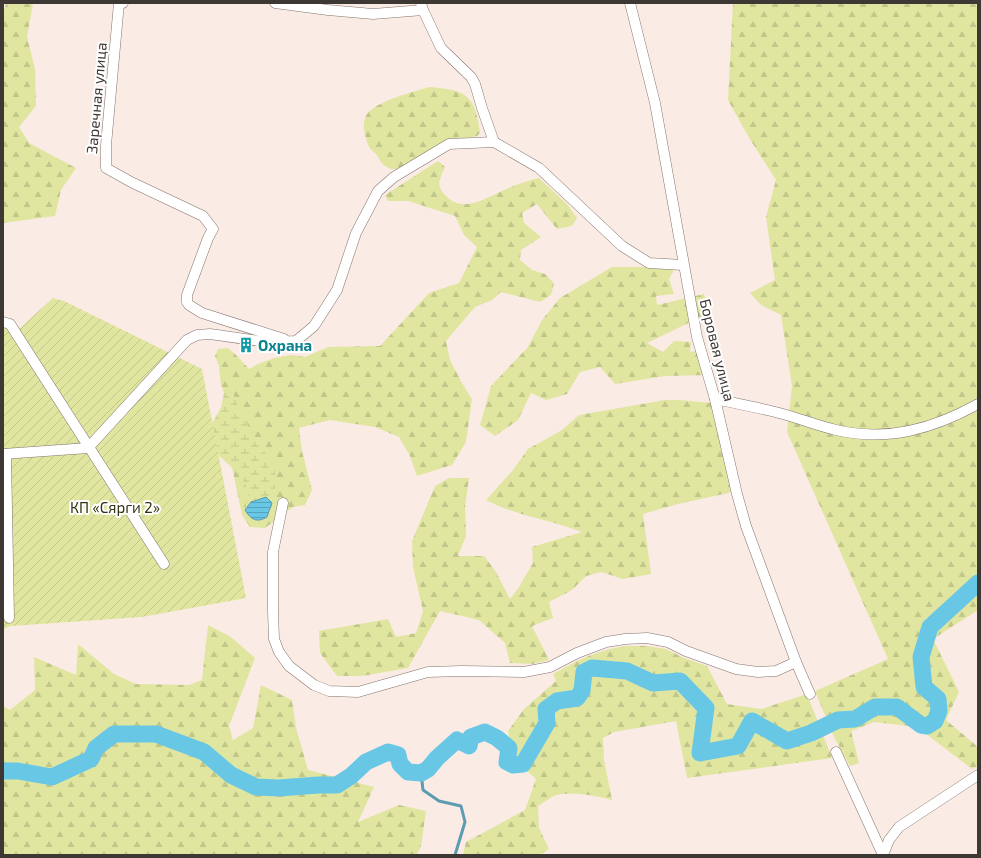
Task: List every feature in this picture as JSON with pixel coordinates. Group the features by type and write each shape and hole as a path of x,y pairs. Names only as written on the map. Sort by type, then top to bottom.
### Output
{"street":[{"name":"Заречная улица","path":"123,3 119,4 106,145 106,168 131,182 202,216 213,229 208,238 187,295 187,302 189,305 202,313 282,339 296,341"},
{"path":"275,3 373,14 422,7 441,48 471,77 475,84 494,142"},
{"name":"Боровая улица","path":"630,3 655,103 697,337 715,399 737,494 746,526 796,662 810,694"},
{"path":"9,618 5,454 88,448 187,340 197,335 210,334 266,342 296,341 314,326 338,290 356,233 378,191 394,177 449,144 494,142 539,168 622,246 648,263 683,265"},
{"path":"3,322 10,324 88,448 164,564"},
{"path":"715,399 783,414 836,430 864,435 891,435 934,425 961,414 978,404"},
{"path":"283,503 273,552 272,611 274,639 279,652 289,666 314,686 329,692 358,692 428,672 524,672 550,667 577,653 606,642 625,639 647,638 668,642 686,651 736,669 758,672 776,671 796,662"},
{"path":"836,752 883,855"},
{"path":"883,855 889,840 899,827 978,774"}],"green space":[{"path":"6,3 33,3 27,37 35,69 36,106 19,127 29,143 76,168 61,190 55,216 3,223 3,14"},
{"path":"733,3 978,3 978,610 933,639 959,692 946,720 978,747 978,766 972,769 917,727 874,722 851,731 859,763 850,766 833,735 815,691 888,659 787,432 792,386 781,315 761,305 750,293 775,280 766,217 776,180 748,136 728,100"},
{"path":"429,87 452,90 466,96 475,110 480,133 477,136 447,141 404,167 391,169 383,164 369,147 364,130 365,118 372,109 387,101"},
{"path":"438,161 445,167 440,182 440,189 446,196 460,204 475,203 512,186 539,178 567,204 577,218 572,226 557,229 537,204 522,213 524,223 541,237 521,250 520,260 532,270 545,274 554,283 551,295 540,302 501,292 492,300 475,307 446,341 450,360 472,399 466,442 452,465 417,476 410,456 399,437 375,427 330,420 299,428 302,451 312,490 305,505 293,507 265,528 250,527 242,515 232,467 206,434 221,408 224,393 221,385 219,366 215,356 218,349 228,348 249,369 274,358 292,355 305,357 328,347 380,346 429,293 459,283 477,247 464,235 455,216 408,201 388,201 385,195"},
{"path":"612,267 659,267 674,270 669,279 674,294 656,296 657,305 704,294 709,313 647,343 663,352 674,341 691,342 690,352 702,350 710,375 665,376 615,384 600,367 580,372 567,394 546,400 531,393 518,420 495,436 480,425 491,386 528,347 542,320 560,298"},
{"name":"КП «Сярги 2»","path":"53,298 64,301 202,369 246,598 142,617 11,626 3,629 3,319 12,321 19,329"},
{"path":"224,393 233,393 239,408 256,440 275,467 275,491 272,503 266,497 254,501 245,510 248,492 242,477 213,450 206,434 221,408"},
{"path":"665,400 712,403 733,492 678,504 643,514 651,574 623,579 601,572 586,576 572,590 549,602 553,618 532,626 549,660 532,664 510,663 505,643 479,620 440,611 408,668 362,676 337,676 320,653 319,631 388,619 396,637 416,633 423,611 413,567 412,541 435,486 449,478 469,478 465,507 466,536 458,556 484,556 496,572 510,599 533,563 532,547 582,532 509,510 486,500 513,470 528,449 562,430 579,415"},
{"path":"208,625 231,637 255,658 229,726 233,740 253,728 261,685 292,700 296,728 308,770 374,787 358,822 399,805 426,811 421,846 417,855 3,855 3,706 10,710 35,690 34,657 76,675 78,644 114,674 136,684 189,685 202,680"},
{"path":"626,646 646,646 666,649 684,658 707,666 727,704 761,709 807,694 832,758 687,778 676,721 614,732 603,738 604,760 612,800 591,795 560,794 538,806 539,828 549,849 540,855 463,855 466,842 525,810 536,779 514,760 513,749 508,731 524,709 556,681 553,674 588,656 606,650"}],"water":[{"path":"266,497 272,503 267,517 260,520 254,520 245,510 251,502"}],"waterway":[{"path":"3,771 18,771 52,777 91,759 96,748 114,734 156,734 204,752 231,775 256,787 279,788 337,785 351,776 366,762 388,752 398,755 400,764 408,772 421,773 428,769 437,758 457,740 469,746 471,737 485,732 497,738 509,748 507,762 513,765 523,764 547,723 546,709 557,701 577,698 582,691 584,672 592,668 627,671 653,683 680,681 706,708 700,753 738,746 752,721 787,741 811,733 838,720 855,719 875,707 897,707 921,725 927,726 935,721 939,711 938,699 924,687 921,657 930,627 978,583"},
{"path":"421,773 423,790 439,801 461,806 465,822 455,855"}],"place":[{"name":"Охрана","path":"246,345"}]}
